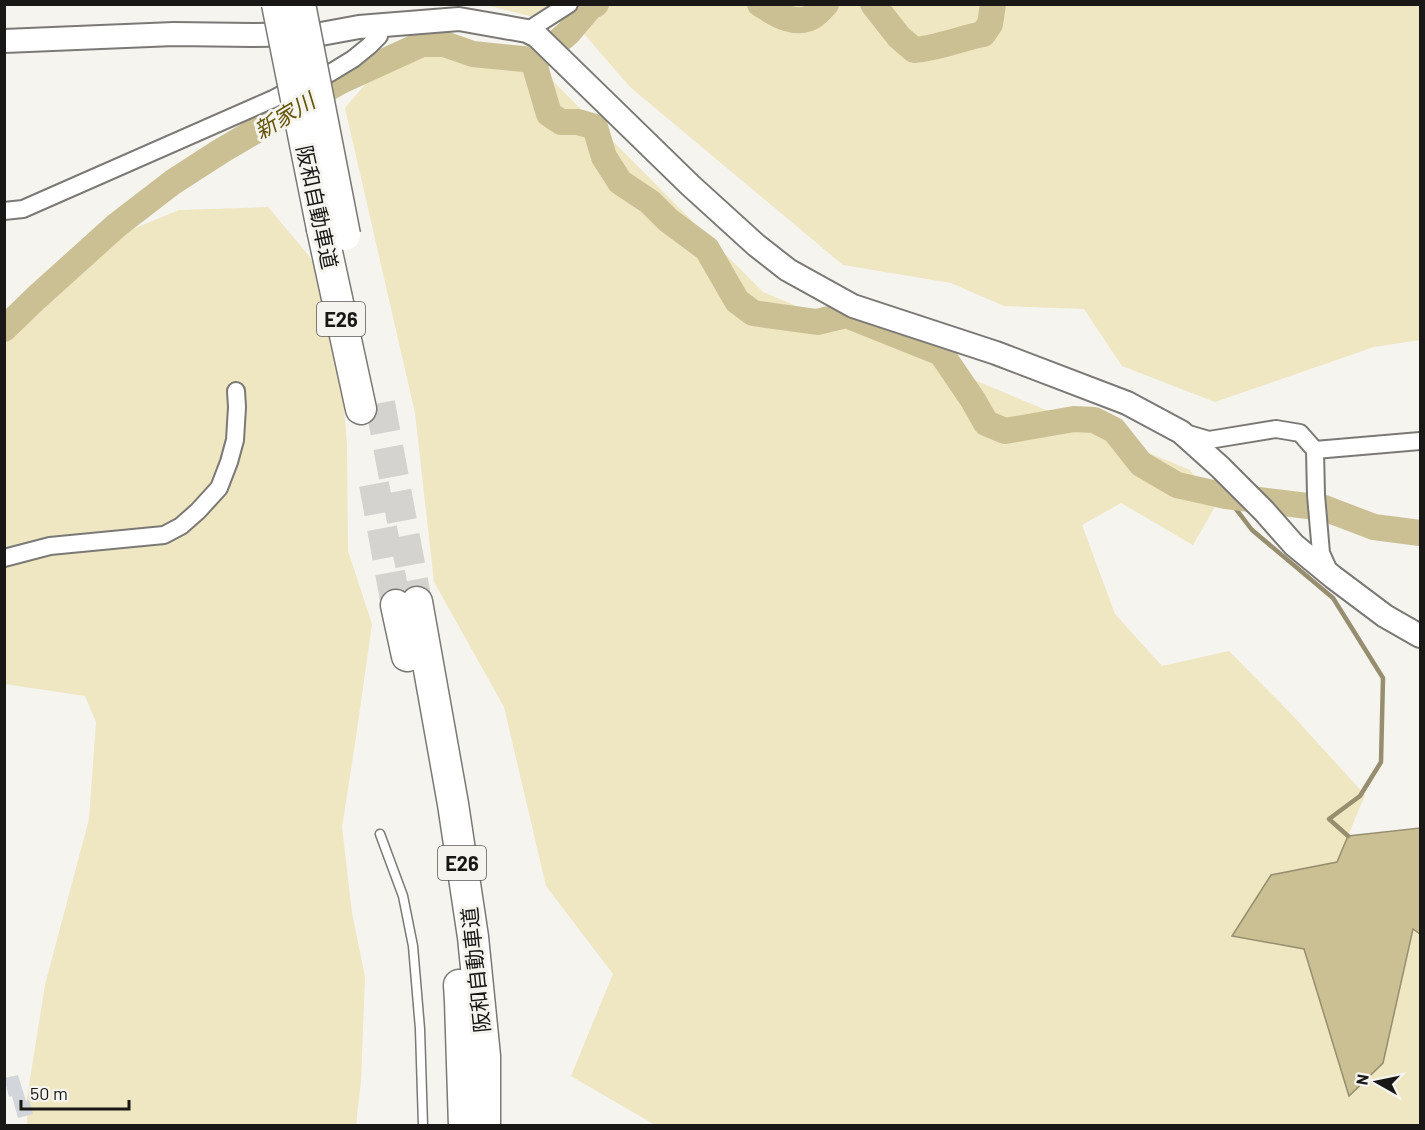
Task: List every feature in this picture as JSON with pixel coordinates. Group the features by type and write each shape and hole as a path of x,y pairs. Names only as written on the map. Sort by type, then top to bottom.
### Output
{"highway":[{"name":"阪和自動車道","path":"277,4 333,232 370,406"},
{"name":"阪和自動車道","path":"300,4 333,232"},
{"name":"阪和自動車道","path":"464,1125 460,1001 453,930 406,604 453,804 473,937 484,1056 485,1125"}],"street":[{"path":"532,33 569,4"},
{"path":"4,40 174,34 321,34 359,27 459,19 532,33 756,245 788,270 854,306 996,353 1127,404 1181,432 1209,440 1276,429 1300,433 1315,450 1321,554 1333,577"},
{"path":"4,211 23,209 273,99 305,82 330,73 369,46 379,36 379,26"},
{"path":"4,558 50,546 164,535 182,526 219,488 230,462 235,440 236,391"},
{"path":"1181,432 1242,489 1294,545 1385,615 1420,636"},
{"path":"1315,450 1420,441"}],"lane":[{"path":"380,834 403,896 413,946 420,1029 423,1125"}],"shaded area":[{"path":"485,5 1420,5 1420,340 1374,347 1215,402 1122,366 1084,309 1004,306 951,283 843,265 630,87 579,28"},
{"path":"394,51 535,63 763,292 1190,470 1216,505 1193,545 1121,503 1082,525 1115,614 1162,666 1229,651 1295,718 1365,795 1337,862 1271,875 1232,936 1304,949 1349,1096 1383,1063 1413,928 1420,934 1419,1125 655,1125 571,1076 613,974 546,886 504,707 434,582 415,413 345,108"},
{"path":"268,207 309,256 336,311 347,444 348,551 372,624 342,827 352,913 365,977 361,1081 356,1125 27,1125 27,1098 45,985 89,819 96,722 85,696 5,684 5,319 25,311 80,251 179,210"},
{"path":"1420,828 1420,934 1413,929 1383,1063 1349,1096 1304,949 1232,936 1271,875 1337,862 1348,836"}],"building":[{"path":"18,1075 26,1101 29,1100 33,1114 18,1118 4,1078"}],"waterway":[{"name":"新家川","path":"4,329 117,225 173,182 339,82 422,44 444,44 473,54 533,60 568,33 590,7 596,4"},
{"name":"新家川","path":"760,4 772,12 794,20 808,19 826,4"},
{"name":"新家川","path":"873,4 899,37 914,50 983,34 990,24 993,4"},
{"path":"533,60 549,114 561,122 578,122 595,127 604,157 620,182 650,202 668,220 707,249 737,301 753,313 817,322 846,315 941,353 986,423 1005,431 1074,419 1094,420 1114,430 1141,464 1177,485 1226,496 1324,508 1374,527 1420,533"},
{"path":"1226,496 1252,530 1333,598 1383,678 1381,762 1360,796 1329,819 1348,836"}],"tunnel":[{"path":"380,403 417,602"},
{"path":"374,484 396,605"}]}
